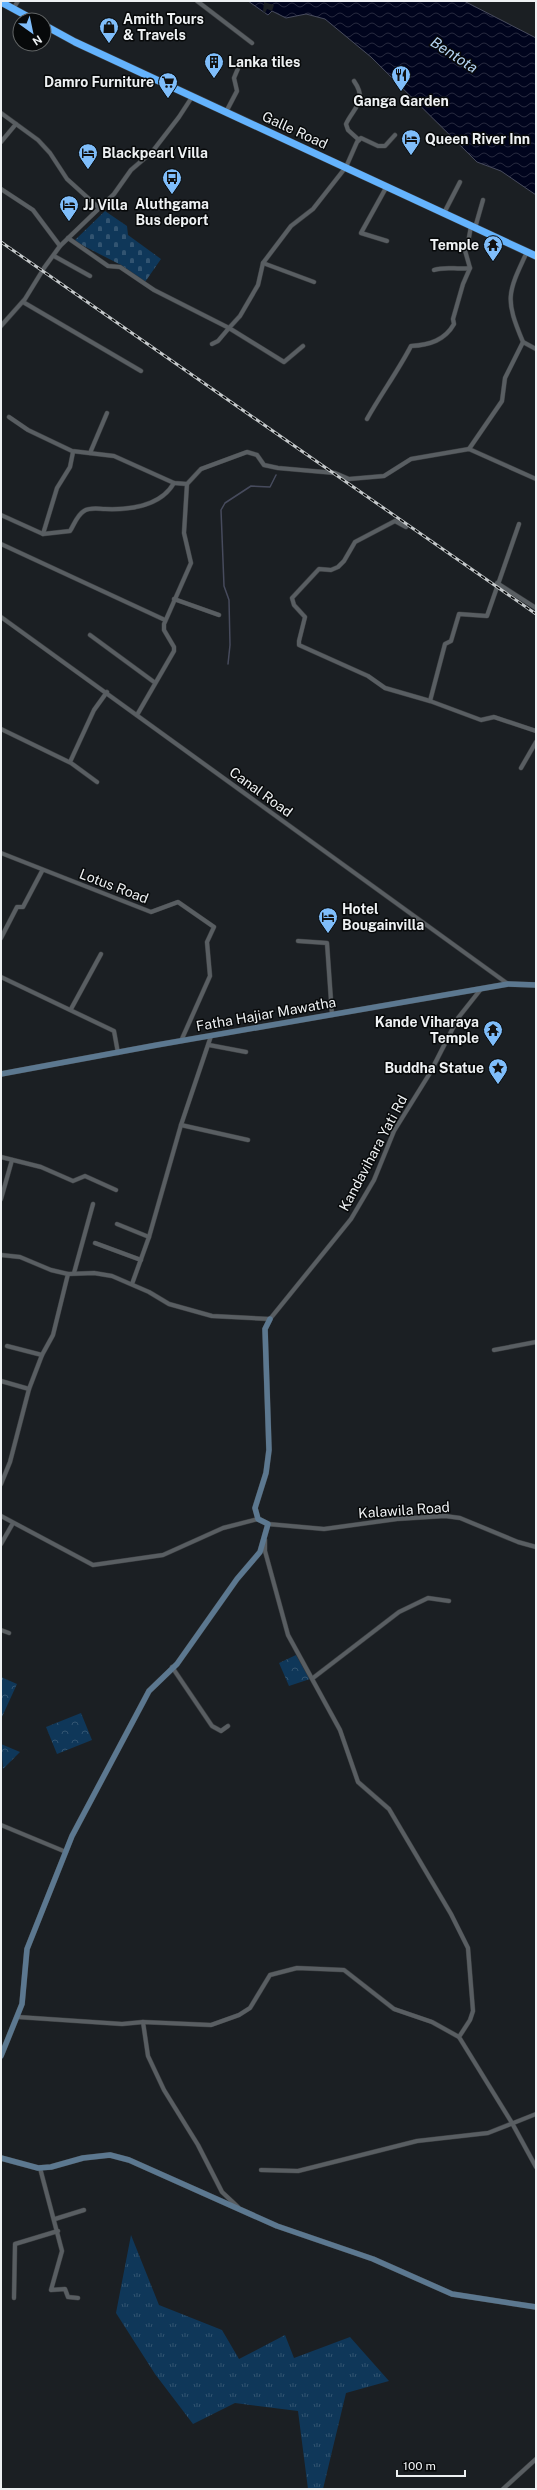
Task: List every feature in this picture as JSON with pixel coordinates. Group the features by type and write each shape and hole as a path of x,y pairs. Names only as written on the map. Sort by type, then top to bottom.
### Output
{"highway":[{"path":"1,2 19,12"},
{"name":"Galle Road","path":"52,29 192,97 536,256"}],"street":[{"path":"13,9 18,1"},
{"path":"197,1 252,43"},
{"path":"226,112 237,91 234,78 240,66"},
{"path":"354,81 359,88 360,101 346,124 348,130 359,140 361,138 378,146 385,146 394,135"},
{"path":"44,268 60,246 114,194 131,170 152,152 180,117 192,97"},
{"path":"1,113 38,140 50,153 67,179 99,208"},
{"path":"1,142 16,124"},
{"path":"212,344 218,341 240,316 258,285 263,263 290,226 313,209 346,167 359,140"},
{"path":"444,213 460,182"},
{"path":"386,241 361,233 387,186"},
{"path":"1,189 33,210 60,246"},
{"path":"367,419 380,395 405,360 411,346 431,343 449,334 454,324 453,319 463,284 470,268 464,247 468,243 483,200"},
{"path":"68,238 108,266 120,267 154,290 230,328 284,362 303,346"},
{"path":"527,252 510,292 514,322 523,342 536,349"},
{"path":"54,256 90,276"},
{"path":"263,263 314,282"},
{"path":"434,270 444,267 456,270 470,268"},
{"path":"1,326 23,302 41,273"},
{"path":"23,302 141,372"},
{"path":"469,449 502,401 505,378 523,342"},
{"path":"90,453 107,413"},
{"path":"9,417 28,430 73,452 114,456 174,483 187,484"},
{"path":"138,714 174,647 164,630 174,599 191,562 184,533 187,484 201,468 247,452 257,455 264,465 278,468 335,473 349,479 384,476 410,459 469,449 536,479"},
{"path":"43,534 58,488 70,467 73,452"},
{"path":"1,515 43,534 70,531 78,517 84,511 91,509 133,509 146,506 171,489 174,483"},
{"path":"406,527 395,520 355,542 344,561 338,567 331,570 318,569 292,598 294,605 305,617 298,641 299,646 368,676 384,688 430,701 481,720 494,718 536,731"},
{"path":"430,701 445,644 451,641 459,614 487,616 518,524"},
{"path":"1,544 166,620"},
{"path":"497,583 536,608"},
{"path":"174,599 219,615"},
{"name":"Canal Road","path":"1,617 138,714 314,845 508,984"},
{"path":"90,635 154,682"},
{"path":"70,762 94,710 107,692"},
{"path":"1,730 70,762 97,782"},
{"path":"521,768 536,742"},
{"name":"Lotus Road","path":"1,853 151,912 178,902 214,927 207,942 210,976 182,1041"},
{"path":"1,938 17,907 23,907 42,870"},
{"path":"298,941 327,943 332,1015"},
{"path":"71,1009 101,954"},
{"path":"1,977 71,1009 114,1031 118,1053"},
{"name":"Fatha Hajiar Mawatha","path":"1,1074 481,988 508,984 536,985"},
{"name":"Kandavihara Yati Rd","path":"270,1319 351,1219 374,1180 394,1130 430,1073 458,1018 481,988"},
{"path":"132,1284 149,1237 181,1125 209,1045 210,1036"},
{"path":"209,1045 246,1052"},
{"path":"181,1125 248,1140"},
{"path":"1,1156 41,1167 73,1181 85,1176 116,1190"},
{"path":"1,1199 12,1160"},
{"path":"74,1273 93,1204"},
{"path":"117,1224 149,1237"},
{"path":"95,1243 141,1260"},
{"path":"1,1255 20,1257 51,1270 68,1274 106,1275 132,1284 169,1304 212,1316 270,1319 266,1329 269,1450 266,1473 255,1508 258,1519"},
{"path":"1,1484 10,1462 29,1389 42,1355 53,1335 68,1274"},
{"path":"494,1350 536,1342"},
{"path":"7,1346 42,1355"},
{"path":"1,1381 29,1389"},
{"path":"1,1516 93,1565 163,1555 172,1549 223,1528 258,1519 268,1524 265,1540 265,1551 288,1635 313,1678 340,1730 358,1782 389,1809 468,1948 472,2011 470,2020 459,2037"},
{"name":"Kalawila Road","path":"268,1524 324,1530 397,1519 445,1516 460,1518 518,1542 536,1547"},
{"path":"1,1544 13,1522"},
{"path":"1,2056 22,2004 27,1949 66,1852 120,1743 149,1691 172,1667 237,1579 260,1552 265,1540"},
{"path":"313,1678 399,1612 428,1598 449,1601"},
{"path":"1,1630 9,1633"},
{"path":"172,1667 212,1726 221,1731 228,1726"},
{"path":"1,1825 66,1852"},
{"path":"18,2017 122,2024 143,2022 211,2025 239,2015 250,2008 270,1975 297,1968 320,1967 344,1970 394,2009 432,2022 459,2037 512,2123 536,2167"},
{"path":"143,2022 148,2056 164,2090 198,2145 222,2192 242,2211"},
{"path":"261,2170 298,2171 417,2141 488,2133 536,2114"},
{"path":"1,2158 40,2168 51,2167 82,2158 110,2155 129,2160 277,2226 373,2259 452,2294 536,2307"},
{"path":"40,2168 58,2231 62,2251 51,2290 66,2290 68,2297 78,2298"},
{"path":"55,2220 84,2210"},
{"path":"14,2298 15,2244 58,2231"},
{"path":"503,2489 536,2459"}],"green space":[{"path":"105,211 127,226 128,235 161,259 145,282 121,265 74,241"},
{"path":"296,1655 310,1679 289,1686 279,1663"},
{"path":"1,1677 17,1684 1,1719"},
{"path":"81,1713 92,1740 57,1754 46,1727"},
{"path":"1,1744 20,1752 3,1769"},
{"path":"131,2235 159,2305 222,2330 239,2359 285,2335 294,2358 350,2337 389,2381 346,2393 323,2489 308,2489 298,2411 235,2403 193,2424 155,2374 116,2313"}],"water":[{"name":"Bentota","path":"248,1 464,1 536,38 536,195 501,171 477,162 371,57 325,19 306,14 286,18 272,11 268,15"}],"pier":[{"path":"264,2 274,5 272,11 267,9 265,13 263,11"}],"waterway":[{"path":"228,664 230,645 229,600 224,586 221,510 225,503 251,486 270,487 276,475"}],"railway":[{"path":"1,242 536,614"}],"place":[{"name":"Amith Tours & Travels","path":"109,44"},
{"name":"Lanka tiles","path":"214,79"},
{"name":"Ganga Garden","path":"401,92"},
{"name":"Damro Furniture","path":"168,99"},
{"name":"Queen River Inn","path":"411,156"},
{"name":"Blackpearl Villa","path":"88,170"},
{"name":"Aluthgama Bus deport","path":"172,195"},
{"name":"JJ Villa","path":"69,222"},
{"name":"Temple","path":"493,262"},
{"name":"Hotel Bougainvilla","path":"328,934"},
{"name":"Kande Viharaya Temple","path":"493,1047"},
{"name":"Buddha Statue","path":"498,1085"}]}
